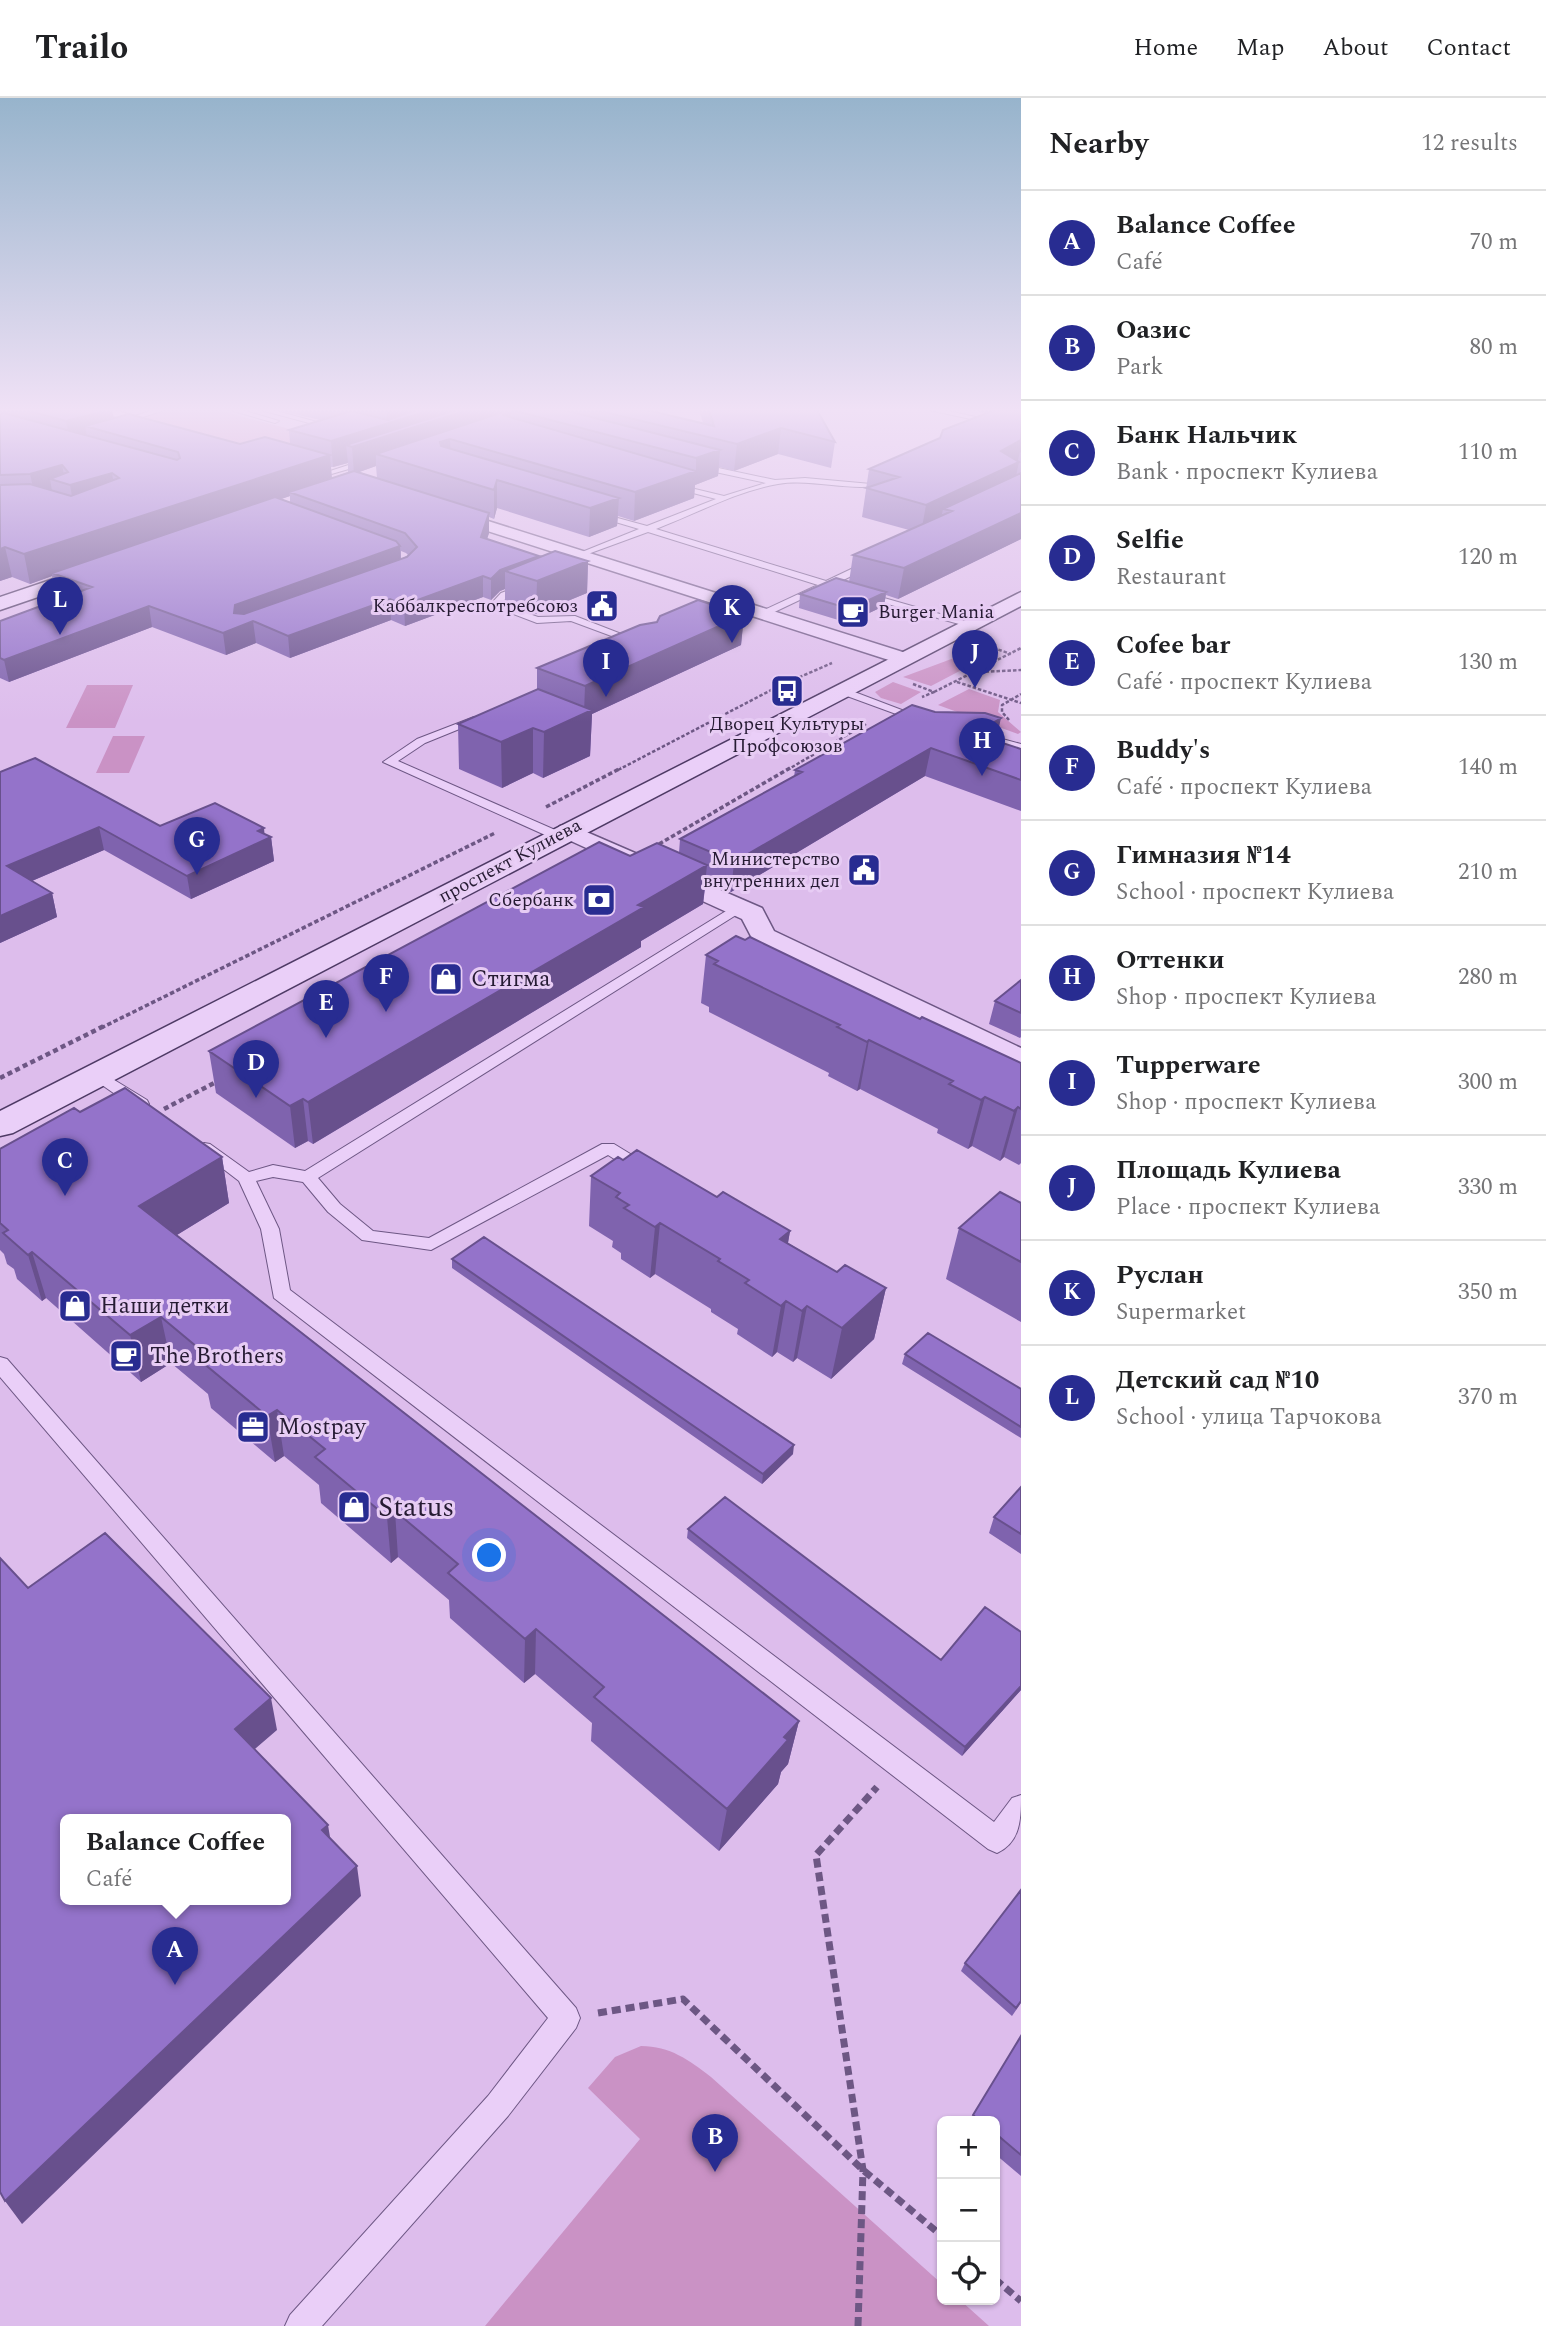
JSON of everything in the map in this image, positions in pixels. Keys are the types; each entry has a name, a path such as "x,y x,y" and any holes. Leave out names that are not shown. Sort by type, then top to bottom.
{"main road":[{"path":"3,601 128,560"},
{"name":"проспект Кулиева","path":"0,1125 1021,598"}],"street":[{"path":"448,514 577,563 598,561 902,658"},
{"path":"563,834 752,914 763,936 820,969 935,1025 1021,1059"}],"lane":[{"path":"597,514 826,584 970,624"},
{"path":"577,563 689,514"},
{"path":"762,614 875,561"},
{"path":"540,582 505,595 495,605 537,620 572,618 650,647 629,650"},
{"path":"840,690 939,724"},
{"path":"485,716 421,741 388,762 563,834"},
{"path":"963,728 1021,748"},
{"path":"308,1177 739,908"},
{"path":"98,1075 156,1113"},
{"path":"190,1138 246,1178 270,1229 281,1293 997,1840 1021,1807"},
{"path":"246,1178 273,1171 308,1177 334,1208 368,1236 431,1244 608,1148 656,1177"},
{"path":"0,1364 566,2018 498,2106 301,2326"}],"path":[{"path":"984,645 1011,654"},
{"path":"934,692 1021,649"},
{"path":"0,1077 523,819 777,687 840,660"},
{"path":"975,672 1021,670"},
{"path":"956,682 1021,703"},
{"path":"1007,719 1002,705 1008,698 1021,694"},
{"path":"651,849 869,722"},
{"path":"156,1113 229,1075"},
{"path":"858,2326 863,2169 816,1855 897,1765"},
{"path":"566,2018 683,1999 863,2169 937,2232"},
{"path":"1000,2283 1021,2301"}],"shaded area":[{"path":"954,658 973,664 931,686 903,677"},
{"path":"893,682 921,692 901,704 881,698 875,692"},
{"path":"87,685 133,685 115,728 66,728"},
{"path":"969,689 1000,700 998,712 1021,732 1018,734 938,705"},
{"path":"113,736 145,736 129,773 96,773"},
{"path":"641,2046 661,2048 687,2060 711,2077 937,2280 937,2305 966,2305 989,2326 485,2326 640,2139 588,2088 615,2057"}],"building":[{"path":"0,514 148,514 24,554 5,547 0,549"},
{"path":"225,514 322,514 396,541 400,546 235,605 234,613 244,614 407,557 417,547 405,533 351,514 489,514 481,537 539,556 500,570 491,579 483,576 404,605 390,599 288,636 253,621 223,633 149,606 4,660 0,658 0,621 92,587 52,573"},
{"path":"945,514 1019,514 904,568 853,555"},
{"path":"555,551 588,561 537,581 505,571"},
{"path":"836,578 886,592 850,609 800,594"},
{"path":"698,600 744,615 585,686 537,668 640,625 657,622 660,616"},
{"path":"538,689 592,710 544,732 533,728 501,742 458,724"},
{"path":"912,705 935,712 985,713 1001,718 975,734 1021,749 1021,780 931,748 734,862 680,839 802,772 795,770"},
{"path":"35,758 160,826 215,803 264,828 258,831 271,837 187,876 99,827 7,866 52,893 0,916 0,772"},
{"path":"599,842 630,856 657,843 707,865 638,905 644,907 308,1102 303,1099 290,1106 209,1051"},
{"path":"736,936 745,940 750,937 920,1019 922,1017 1021,1063 1021,1109 1018,1107 1014,1111 985,1097 981,1100 949,1084 953,1081 869,1040 867,1042 837,1027 840,1025 714,964 718,961 706,955"},
{"path":"1021,980 1021,1013 995,1001"},
{"path":"125,1088 222,1157 139,1206 799,1721 784,1737 788,1740 727,1809 594,1697 604,1687 536,1629 525,1639 448,1573 458,1564 395,1511 387,1517 315,1457 325,1449 277,1410 267,1416 202,1362 209,1357 161,1317 130,1335 32,1252 28,1255 3,1233 8,1230 0,1223 0,1149 74,1108 80,1112"},
{"path":"637,1150 717,1197 723,1192 790,1231 780,1239 837,1272 845,1265 886,1288 842,1328 807,1306 802,1311 786,1301 781,1306 745,1283 749,1280 718,1261 720,1259 660,1223 655,1227 624,1208 629,1205 616,1197 620,1193 591,1176 618,1157 623,1160"},
{"path":"1000,1192 1021,1203 1021,1262 959,1228"},
{"path":"484,1237 794,1445 763,1474 452,1259"},
{"path":"928,1333 1021,1389 1021,1427 905,1354"},
{"path":"1021,1487 1021,1534 994,1517"},
{"path":"725,1497 941,1660 985,1607 1021,1632 1021,1686 965,1747 688,1529"},
{"path":"105,1533 271,1698 235,1729 328,1825 322,1830 357,1866 5,2201 0,2192 0,1558 28,1588"},
{"path":"1021,1890 1021,2001 1016,2008 965,1963"},
{"path":"1021,2036 1021,2155 1000,2137 1000,2116 973,2115"}],"place":[{"name":"Каббалкреспотребсоюз","path":"602,606"},
{"name":"Burger Mania","path":"853,612"},
{"name":"Детский сад №10","path":"60,635"},
{"name":"Руслан","path":"732,643"},
{"name":"Площадь Кулиева","path":"975,688"},
{"name":"Дворец Культуры Профсоюзов","path":"787,691"},
{"name":"Tupperware","path":"606,697"},
{"name":"Оттенки","path":"982,776"},
{"name":"Министерство внутренних дел","path":"864,870"},
{"name":"Гимназия №14","path":"197,875"},
{"name":"Сбербанк","path":"599,900"},
{"name":"Стигма","path":"446,979"},
{"name":"Buddy's","path":"386,1012"},
{"name":"Cofee bar","path":"326,1038"},
{"name":"Selfie","path":"256,1098"},
{"name":"Банк Нальчик","path":"65,1196"},
{"name":"Наши детки","path":"75,1306"},
{"name":"The Brothers","path":"126,1356"},
{"name":"Mostpay","path":"253,1427"},
{"name":"Status","path":"354,1507"},
{"name":"Balance Coffee","path":"175,1985"},
{"name":"Оазис","path":"715,2172"}]}
